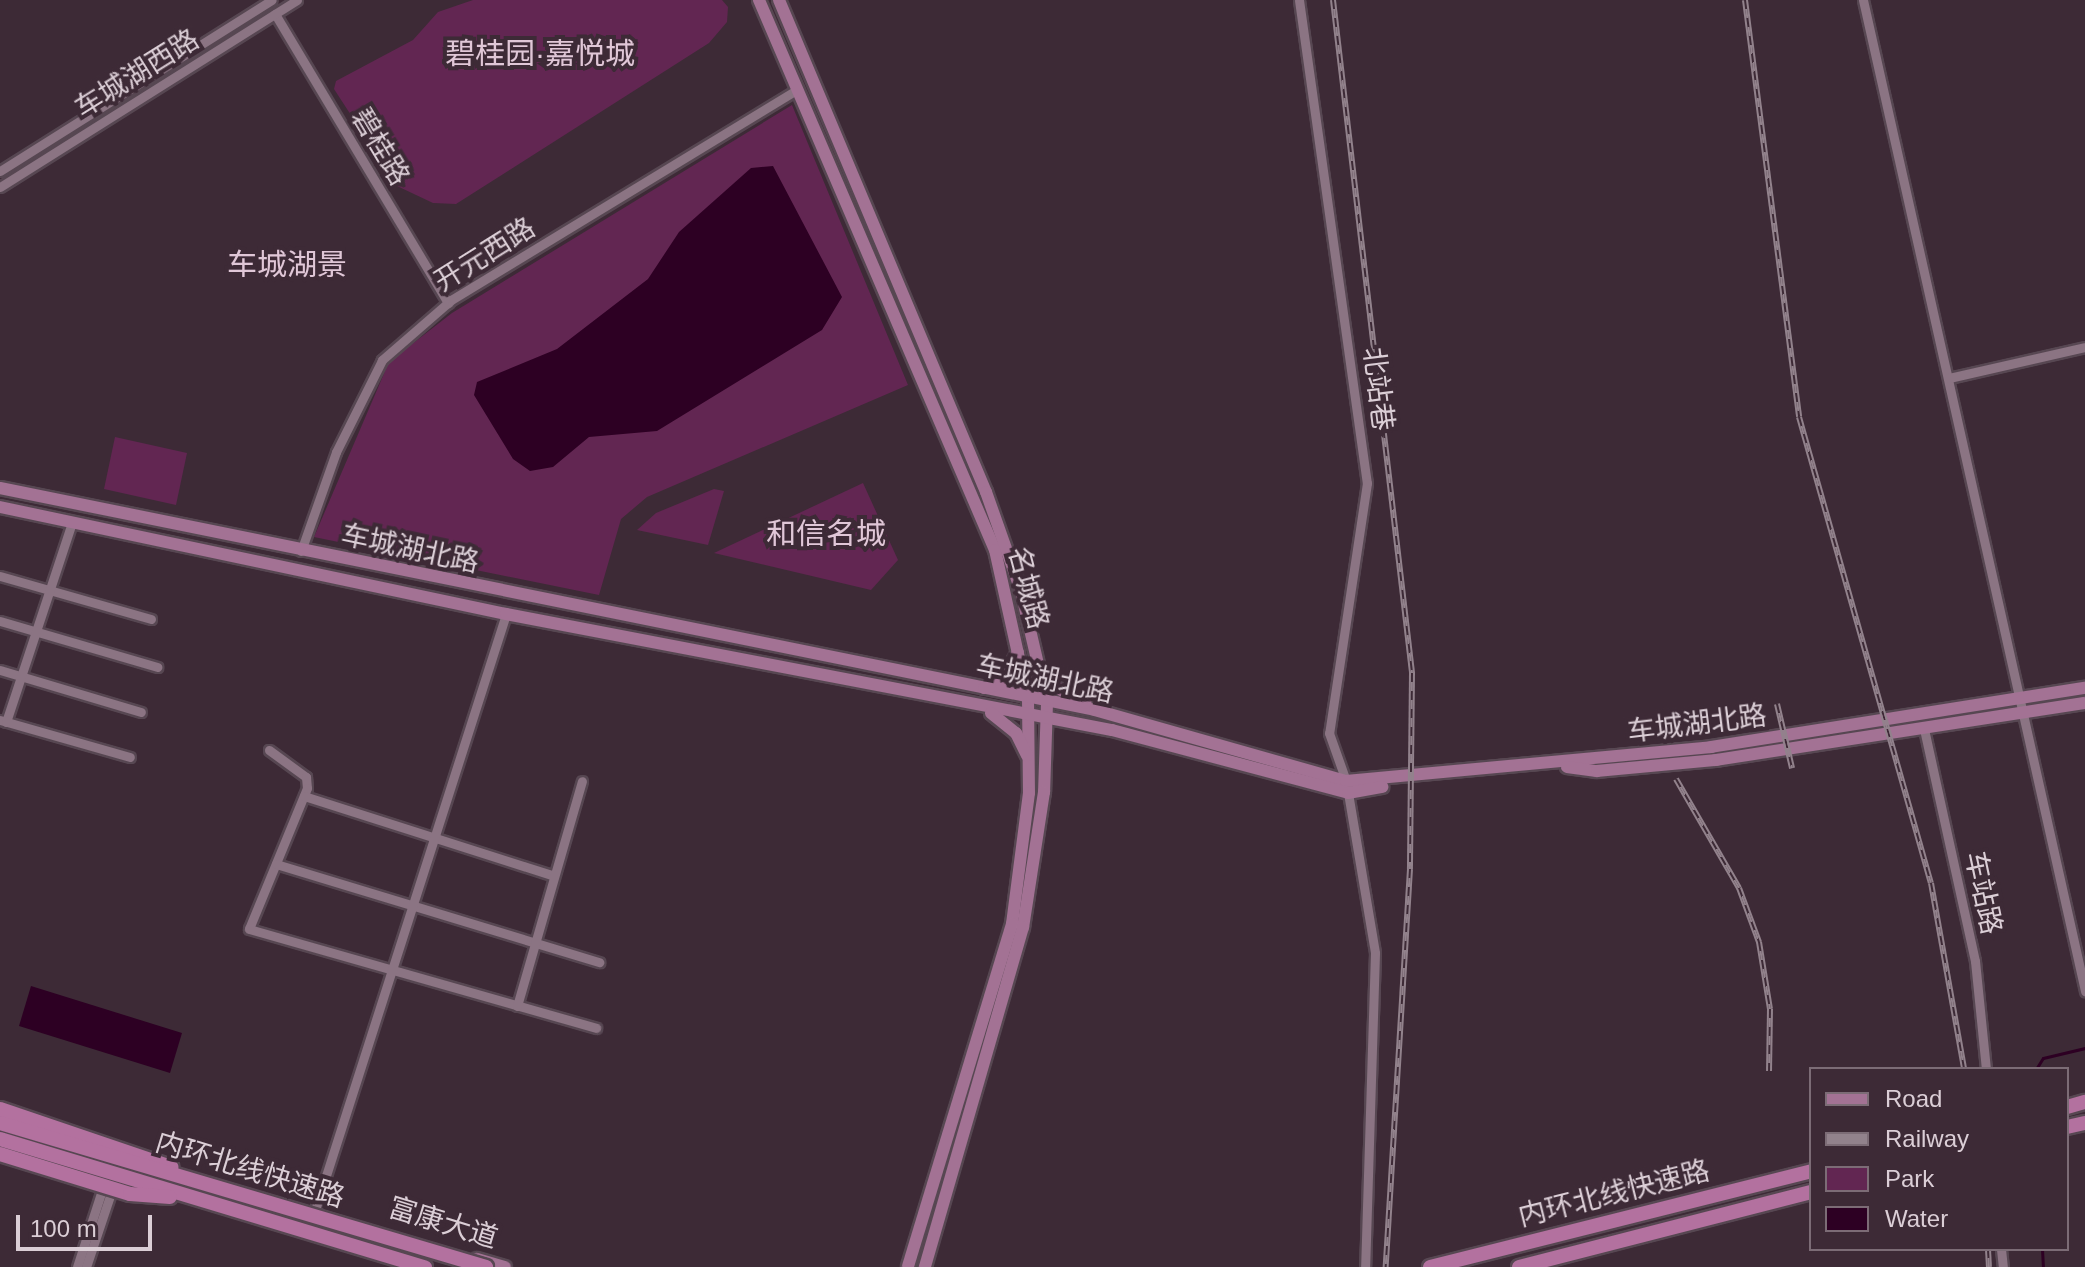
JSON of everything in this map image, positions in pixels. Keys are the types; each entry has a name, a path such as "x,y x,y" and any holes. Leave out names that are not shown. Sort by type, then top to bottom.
{"highway":[{"path":"0,1109 144,1152 265,1202"},
{"name":"内环北线快速路","path":"0,1123 486,1267"},
{"name":"内环北线快速路","path":"0,1139 425,1267"},
{"path":"0,1154 130,1194 259,1217"},
{"name":"内环北线快速路","path":"1430,1267 1809,1172"},
{"name":"内环北线快速路","path":"1519,1267 1809,1193"}],"main road":[{"name":"名城路","path":"759,0 995,550 1028,699 1029,760 1012,924 908,1267"},
{"name":"名城路","path":"779,0 986,492 1021,591 1047,703 1046,756 1023,927 925,1267"},
{"name":"车城湖北路","path":"0,488 1047,703 1095,710 1347,787 2085,703"},
{"name":"车城湖北路","path":"0,507 506,614 1076,724 1347,787 1568,766 1597,771 1716,760 1924,729 2023,708 2085,688"},
{"path":"979,689 1001,684 1019,649"},
{"path":"1041,677 1065,696 1216,749"},
{"path":"978,706 1016,733 1029,760"},
{"path":"1046,756 1050,740 1076,724"},
{"name":"富康大道","path":"0,1116 505,1267"},
{"name":"富康大道","path":"0,1146 403,1267"}],"street":[{"name":"车城湖西路","path":"0,171 272,0"},
{"name":"车城湖西路","path":"0,187 297,0"},
{"name":"北站巷","path":"1299,0 1367,483 1330,707 1334,761 1347,787 1375,953 1365,1267"},
{"path":"1863,0 2085,991"},
{"name":"碧桂路","path":"275,14 448,303"},
{"name":"开元西路","path":"301,551 336,452 382,360 448,303 797,90"},
{"path":"1949,378 2085,347"},
{"path":"72,522 46,589 3,721 130,757"},
{"path":"0,576 151,619"},
{"path":"315,1210 506,614"},
{"path":"0,621 157,667"},
{"path":"0,670 141,712"},
{"name":"车站路","path":"1924,729 1975,961 1986,1067"},
{"path":"269,750 306,777 304,796 249,929 596,1028"},
{"path":"517,1006 582,781"},
{"path":"304,796 554,876"},
{"path":"276,864 599,962"},
{"path":"86,1267 119,1151"},
{"path":"77,1267 111,1180"}],"green space":[{"path":"473,0 722,0 728,7 727,22 709,43 456,204 433,203 397,186 334,89 336,81 413,40 438,12"},
{"path":"792,105 908,385 647,497 621,519 599,595 314,537 389,362 452,313"},
{"path":"115,437 187,453 176,505 104,489"},
{"path":"863,483 898,560 871,590 714,553"},
{"path":"714,489 724,491 708,545 637,530 656,513"}],"water":[{"path":"773,166 842,297 822,330 657,431 589,437 553,467 530,471 513,459 474,395 477,382 557,349 648,279 679,232 751,168"},
{"path":"31,986 182,1033 170,1073 19,1026"}],"waterway":[{"path":"2037,1067 2043,1058 2085,1048"},
{"path":"2042,1251 2043,1267"}],"railway":[{"path":"1333,0 1412,673 1410,869 1386,1267"},
{"path":"1745,0 1799,417 1931,883 1964,1067"},
{"path":"1777,704 1792,768"},
{"path":"1676,779 1739,888 1759,942 1770,1009 1769,1071"},
{"path":"1988,1251 1989,1267"}],"district":[{"name":"碧桂园·嘉悦城","path":"540,54"},
{"name":"车城湖景","path":"287,265"},
{"name":"和信名城","path":"826,534"}]}
